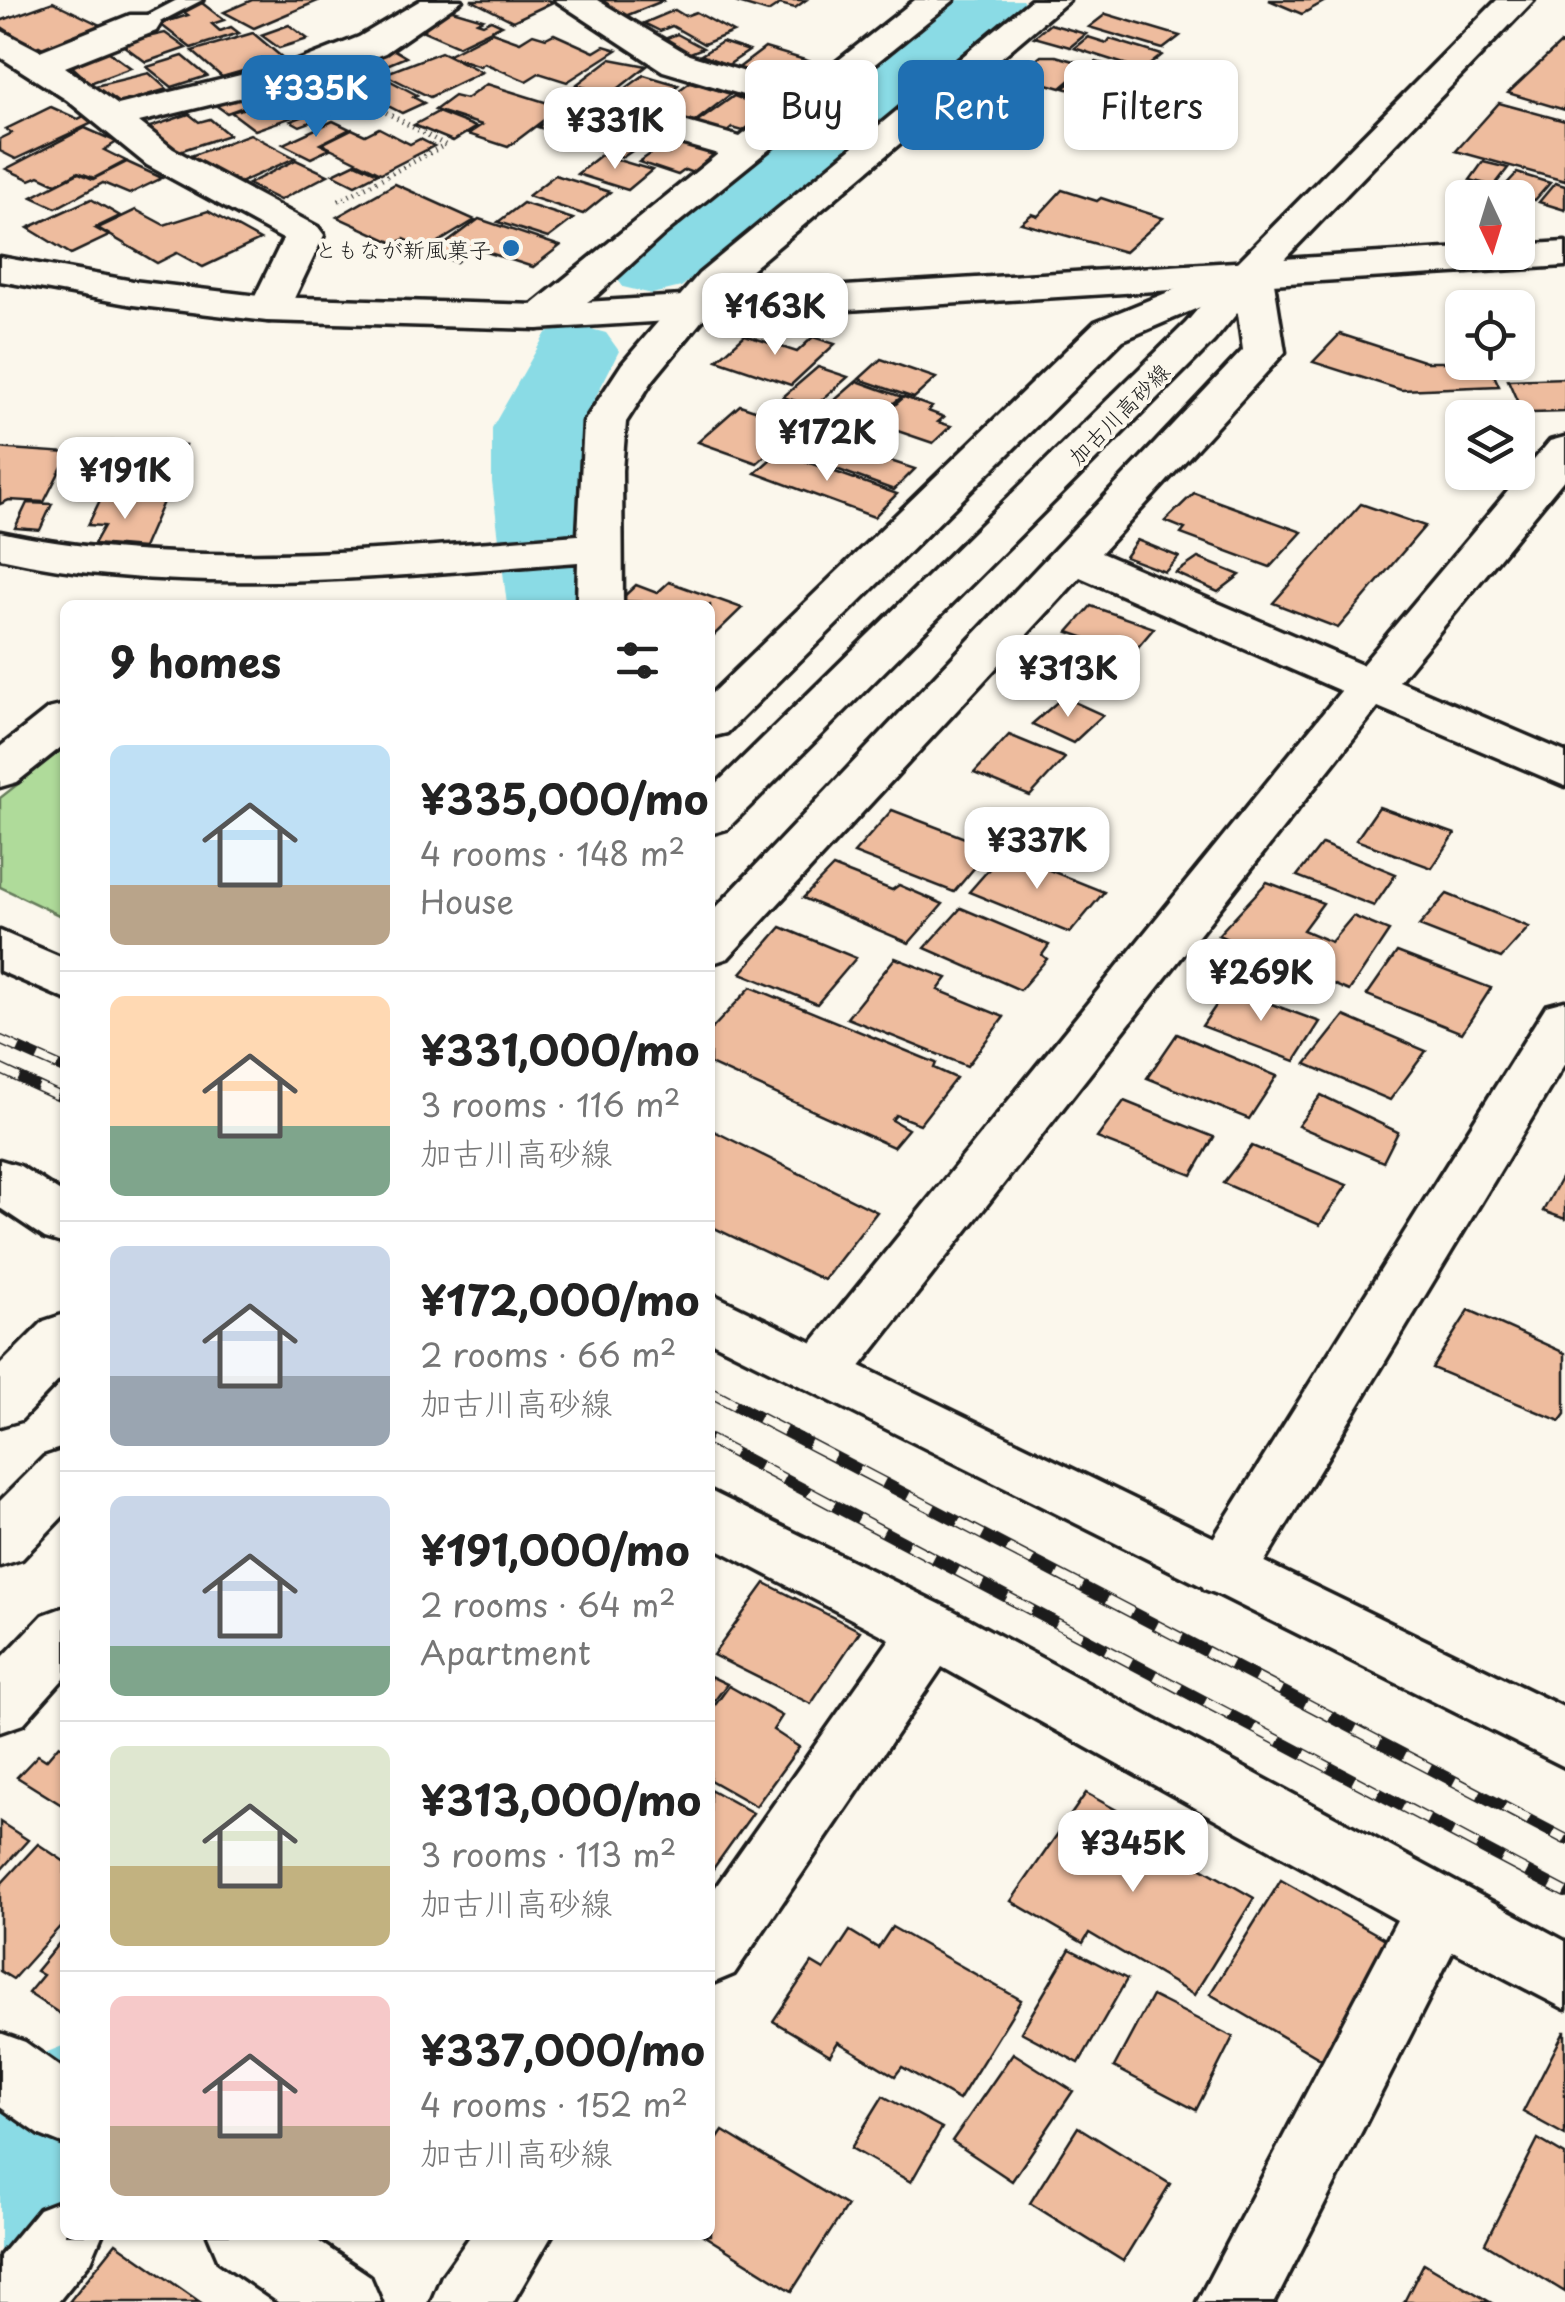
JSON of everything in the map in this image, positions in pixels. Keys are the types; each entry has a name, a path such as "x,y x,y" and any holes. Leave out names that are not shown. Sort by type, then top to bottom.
{"street":[{"path":"572,0 676,63 745,84"},
{"path":"874,0 929,7"},
{"name":"加古川高砂線","path":"715,813 1200,332 1252,270 1517,0"},
{"path":"108,119 217,88 307,70 372,45 441,1"},
{"path":"600,600 600,470 605,422 681,308 1031,4"},
{"path":"861,60 929,7"},
{"path":"11,50 143,23"},
{"path":"11,50 80,92 108,119 160,158 304,235 269,309"},
{"path":"623,114 744,150"},
{"path":"536,316 582,288 744,150"},
{"path":"0,269 142,297 422,319 578,314 1252,270 1565,254"},
{"path":"715,941 1264,352 1252,270"},
{"path":"715,717 1109,331 1252,270"},
{"path":"823,1372 1370,686 1555,478"},
{"path":"0,545 145,586 602,547"},
{"path":"1072,558 1565,770"},
{"path":"0,771 60,724"},
{"path":"0,949 60,979"},
{"path":"1226,1572 1565,1018"},
{"path":"0,1180 60,1220"},
{"path":"715,1318 1565,1739"},
{"path":"0,1403 60,1342"},
{"path":"0,1540 60,1479"},
{"path":"715,1519 932,1630 1565,1977"},
{"path":"715,1945 932,1630"},
{"path":"0,1704 60,1639"},
{"path":"1235,2302 1438,1910"},
{"path":"10,2302 61,2240"},
{"path":"251,2240 343,2302"},
{"path":"469,2302 512,2240"}],"lane":[{"path":"143,23 192,0"}],"path":[{"path":"290,227 445,145 307,70"}],"green space":[{"path":"60,751 60,916 0,887 0,798"}],"building":[{"path":"252,0 320,0 254,28 224,12"},
{"path":"471,0 548,0 553,2 513,21"},
{"path":"594,0 665,0 623,17"},
{"path":"806,0 795,8 780,4 768,12 738,3"},
{"path":"1269,0 1327,0 1302,14"},
{"path":"53,2 108,29 52,53 39,46 34,48 0,26 0,21"},
{"path":"202,3 224,20 212,24 220,31 231,27 239,33 191,48 160,24 188,15 181,10"},
{"path":"449,9 483,19 477,22 483,24 491,20 502,25 458,46 412,26"},
{"path":"675,10 685,16 696,12 733,32 704,44 672,26 660,31 644,23"},
{"path":"1106,14 1180,36 1163,49 1089,27"},
{"path":"1050,24 1086,34 1070,47 1034,37"},
{"path":"289,25 308,39 279,48 261,35"},
{"path":"492,32 520,42 533,34 546,38 554,34 594,52 604,46 617,50 567,82 539,73 526,81 484,63 480,66 447,55"},
{"path":"165,33 186,48 146,62 120,43"},
{"path":"253,33 284,59 222,77 192,51"},
{"path":"677,34 703,48 680,57 654,43"},
{"path":"1088,37 1107,43 1110,39 1162,55 1156,60 1112,60 1074,48"},
{"path":"722,42 749,51 728,65 701,55"},
{"path":"384,44 406,57 377,69 354,57"},
{"path":"1560,44 1565,46 1565,110 1508,93"},
{"path":"765,48 805,60 749,60"},
{"path":"105,49 131,68 90,83 67,62"},
{"path":"441,52 482,72 430,97 384,74"},
{"path":"183,56 207,76 172,87 147,67"},
{"path":"1056,56 1070,60 1064,60 1064,85 1044,83 1044,60 1036,60"},
{"path":"610,59 647,66 610,95 576,85"},
{"path":"149,73 167,89 111,106 91,87"},
{"path":"644,75 678,85 649,107 611,99"},
{"path":"300,77 332,101 302,111 269,88"},
{"path":"383,77 417,95 413,97 424,103 402,113 355,89"},
{"path":"690,82 731,94 692,124 651,111"},
{"path":"487,84 561,107 508,147 468,134 482,125 435,110 454,96 466,99"},
{"path":"573,87 599,95 591,100 614,107 577,140 538,127 572,103 557,99"},
{"path":"226,89 249,105 227,113 204,97"},
{"path":"734,96 745,100 743,131 732,128 726,133 696,123"},
{"path":"282,98 304,113 255,130 231,112"},
{"path":"1499,103 1565,121 1565,181 1456,151"},
{"path":"51,107 78,119 88,114 99,120 16,159 0,151 0,139 12,133 6,129"},
{"path":"327,107 335,113 300,126 291,121"},
{"path":"438,112 476,127 453,141 414,125"},
{"path":"189,114 199,122 210,119 229,135 170,154 141,130"},
{"path":"333,121 350,129 320,144 330,149 311,158 283,144"},
{"path":"619,123 654,136 623,157 579,142 601,127 609,130"},
{"path":"85,128 117,142 104,150 126,161 94,178 78,172 56,184 39,176 30,180 6,169"},
{"path":"379,128 410,144 420,139 434,146 381,173 322,144 352,129 365,135"},
{"path":"250,134 295,158 233,186 185,158"},
{"path":"684,143 719,154 693,173 685,170 678,175 639,162 656,150 668,154"},
{"path":"601,155 652,170 628,190 577,174"},
{"path":"296,160 328,175 280,200 248,184"},
{"path":"127,162 162,178 129,194 103,183 56,208 32,197 79,173 93,179"},
{"path":"1483,162 1508,168 1499,180 1470,180"},
{"path":"356,163 378,173 355,185 333,174"},
{"path":"1517,173 1550,183 1535,200 1535,180 1510,180"},
{"path":"555,175 610,192 583,214 528,196"},
{"path":"1555,183 1565,186 1565,210 1539,202"},
{"path":"395,184 475,220 427,249 404,239 396,244 337,217"},
{"path":"1062,190 1163,218 1125,252 1021,223 1032,214 1038,216"},
{"path":"91,199 120,216 95,228 109,236 71,254 28,228"},
{"path":"523,203 573,219 548,238 498,222"},
{"path":"136,210 164,225 208,211 260,240 203,267 177,253 157,263 98,228"},
{"path":"479,219 560,246 533,267 474,248 456,262 432,254"},
{"path":"1340,334 1426,362 1445,362 1445,380 1496,380 1499,386 1401,390 1313,362"},
{"path":"745,335 797,352 813,337 835,344 791,385 717,360"},
{"path":"881,359 936,378 914,398 859,379"},
{"path":"818,367 848,377 814,407 783,397"},
{"path":"1565,378 1565,412 1535,413 1535,400 1517,400 1508,380"},
{"path":"857,381 902,397 861,426 821,412"},
{"path":"904,397 932,407 928,411 944,417 938,422 951,426 933,443 874,423"},
{"path":"740,405 799,425 757,463 698,442"},
{"path":"112,441 185,445 168,489 93,485"},
{"path":"848,447 915,469 894,490 828,466"},
{"path":"0,448 69,453 44,502 9,500 0,504"},
{"path":"779,452 897,494 874,517 755,473"},
{"path":"1194,493 1302,532 1270,567 1181,534 1185,529 1165,521"},
{"path":"101,498 163,502 143,548 94,544 104,526 88,525"},
{"path":"27,503 52,504 40,530 15,528"},
{"path":"1361,504 1425,526 1338,628 1273,603"},
{"path":"1137,540 1179,557 1165,572 1125,557"},
{"path":"1198,558 1240,575 1218,592 1176,573"},
{"path":"669,582 742,608 715,634 715,600 620,600 636,585 657,593"},
{"path":"1091,606 1154,628 1132,654 1068,632"},
{"path":"1063,697 1103,715 1073,743 1032,724"},
{"path":"1009,735 1065,758 1030,796 974,773"},
{"path":"1379,807 1455,834 1432,868 1356,840"},
{"path":"892,810 991,848 954,892 854,853"},
{"path":"1322,844 1396,874 1374,906 1297,876"},
{"path":"1004,852 1104,892 1070,933 969,892"},
{"path":"833,867 892,890 899,885 943,904 909,943 803,898"},
{"path":"1267,882 1323,903 1303,930 1331,942 1353,916 1389,931 1349,991 1218,935"},
{"path":"1447,894 1529,927 1501,958 1419,926"},
{"path":"961,908 1049,945 1042,955 1047,959 1020,990 925,948"},
{"path":"781,927 856,958 817,1004 741,973"},
{"path":"1397,952 1491,988 1462,1033 1367,995"},
{"path":"895,958 947,978 938,990 1004,1017 967,1066 847,1018"},
{"path":"751,987 936,1063 934,1068 956,1078 920,1124 896,1115 892,1120 908,1129 893,1147 715,1066 715,1026"},
{"path":"1228,988 1320,1022 1295,1061 1202,1026"},
{"path":"1344,1016 1426,1051 1390,1100 1306,1064"},
{"path":"1177,1034 1277,1076 1249,1119 1147,1078"},
{"path":"1321,1095 1398,1132 1383,1162 1298,1126"},
{"path":"1124,1101 1214,1137 1192,1175 1097,1138"},
{"path":"715,1131 877,1212 824,1280 715,1228"},
{"path":"1252,1146 1347,1185 1320,1225 1223,1183"},
{"path":"1565,1171 1565,1219 1543,1211"},
{"path":"1469,1310 1565,1353 1565,1414 1560,1421 1432,1368"},
{"path":"765,1583 860,1631 811,1704 715,1656"},
{"path":"715,1678 727,1684 715,1700"},
{"path":"729,1686 782,1716 773,1730 799,1747 756,1806 715,1783 715,1705"},
{"path":"60,1746 60,1804 17,1777 38,1755 46,1760"},
{"path":"715,1792 753,1813 715,1866"},
{"path":"1086,1793 1172,1841 1167,1848 1254,1898 1194,1995 1089,1933 1083,1943 1011,1901"},
{"path":"0,1822 28,1840 0,1871"},
{"path":"38,1844 60,1859 60,1927 13,1979 0,1971 0,1885"},
{"path":"1281,1880 1410,1953 1341,2071 1210,1994"},
{"path":"892,1927 1021,2000 959,2100 902,2067 895,2076 838,2042 830,2055 773,2021 812,1963 824,1970 850,1931 878,1948"},
{"path":"60,1942 60,2014 28,1993 43,1975 36,1971"},
{"path":"1070,1949 1127,1979 1079,2063 1021,2032"},
{"path":"1152,1996 1233,2037 1196,2110 1114,2067"},
{"path":"1565,2032 1565,2135 1523,2112"},
{"path":"1013,2053 1073,2091 1012,2181 952,2141"},
{"path":"883,2096 942,2128 911,2182 851,2148"},
{"path":"1078,2127 1170,2184 1123,2261 1030,2203"},
{"path":"723,2131 847,2206 792,2291 711,2240 715,2240 715,2143"},
{"path":"1538,2139 1565,2155 1565,2292 1485,2243"},
{"path":"116,2243 200,2302 69,2302"},
{"path":"1424,2263 1490,2302 1404,2302"}],"waterway":[{"path":"652,269 988,4"},
{"path":"554,600 537,482 536,428 576,351"},
{"path":"0,2193 60,2123"}],"railway":[{"path":"0,1040 60,1067"},
{"path":"0,1069 60,1097"},
{"path":"715,1395 1565,1839"},
{"path":"715,1443 1565,1892"}],"place":[{"name":"ともなが新風菓子","path":"511,248"}]}
